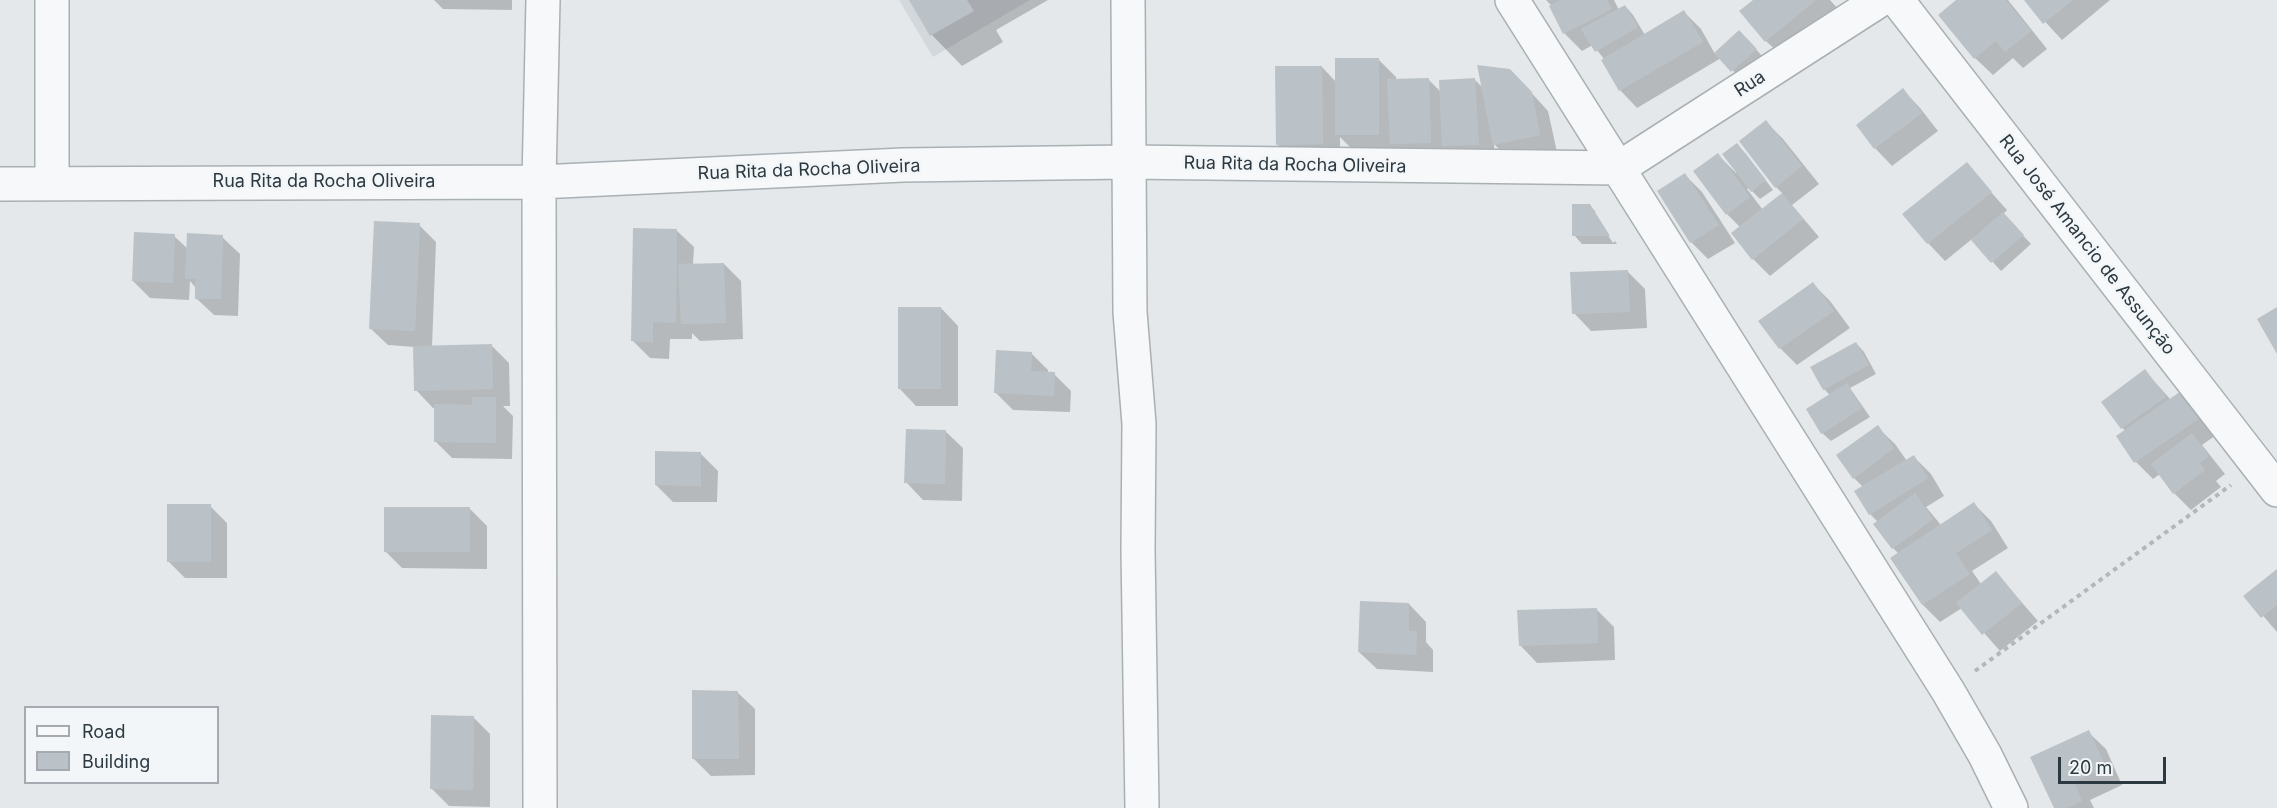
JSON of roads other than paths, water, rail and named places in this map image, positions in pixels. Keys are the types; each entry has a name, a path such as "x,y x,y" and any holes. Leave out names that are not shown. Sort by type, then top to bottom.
{"street":[{"path":"52,0 52,184"},
{"path":"540,808 539,182 543,0"},
{"path":"1128,0 1130,312 1139,424 1138,550 1142,808"},
{"path":"1512,0 1948,691 1985,755 2011,808"},
{"name":"Rua","path":"1619,168 1880,0"},
{"name":"Rua José Amancio de Assunção","path":"1897,0 2267,478"},
{"name":"Rua Rita da Rocha Oliveira","path":"0,184 539,182 903,165 1128,162 1619,168"}]}
